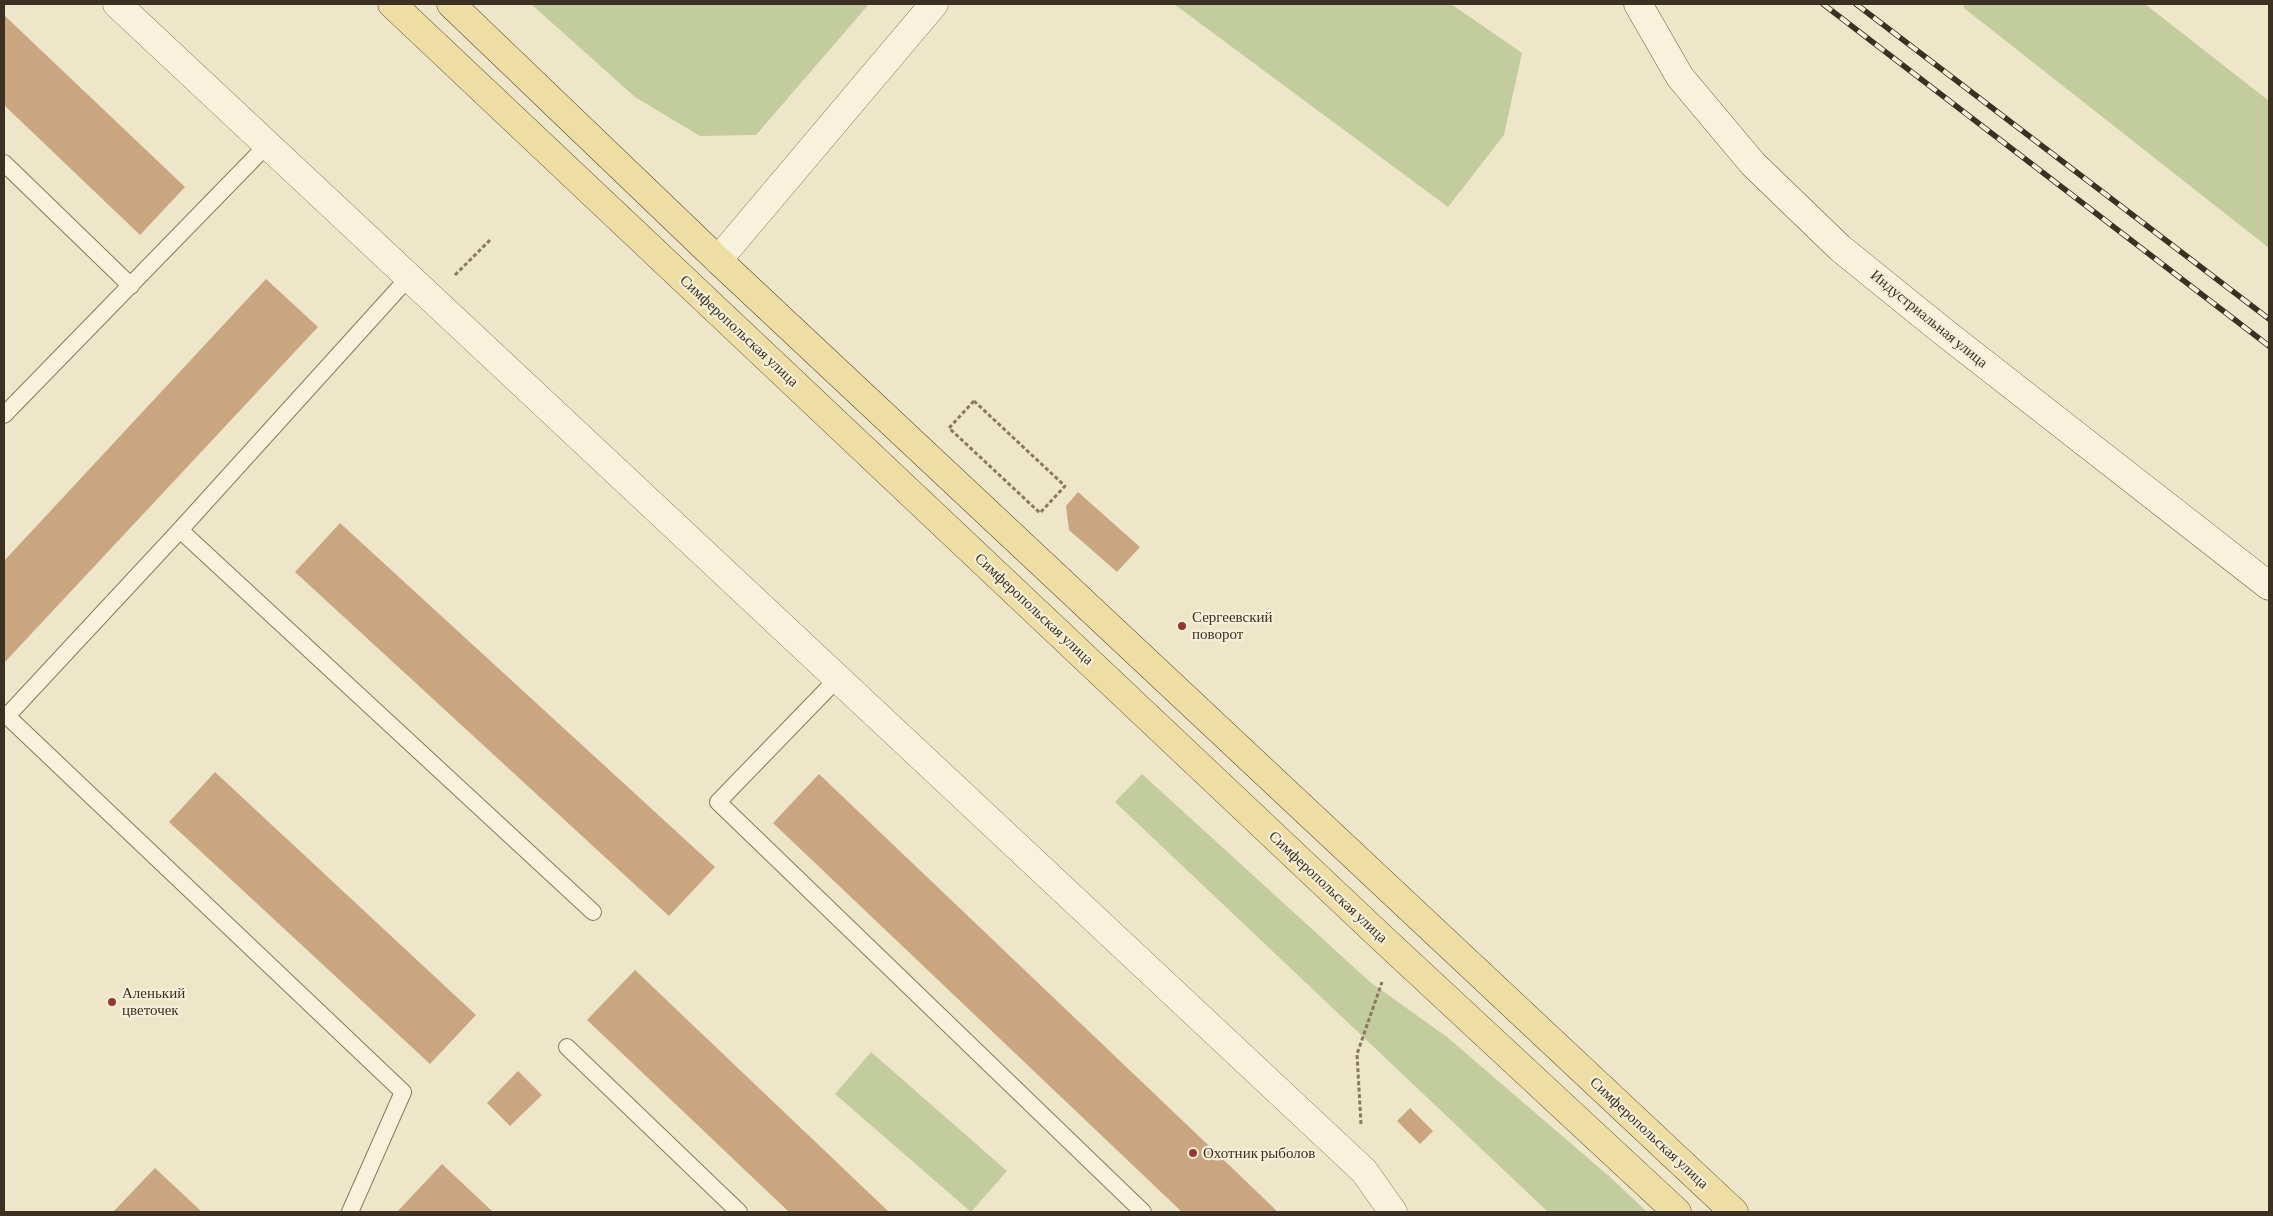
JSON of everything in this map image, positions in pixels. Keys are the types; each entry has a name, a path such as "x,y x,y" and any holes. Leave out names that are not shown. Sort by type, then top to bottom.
{"main road":[{"name":"Симферопольская улица","path":"392,4 1375,931 1677,1212"},
{"name":"Симферопольская улица","path":"451,4 718,260 1734,1212"}],"street":[{"path":"116,4 268,144 1364,1171 1393,1212"},
{"path":"718,260 934,4"},
{"name":"Индустриальная улица","path":"1638,4 1680,77 1753,164 1840,248 1940,329 2269,586"}],"lane":[{"path":"4,415 268,144"},
{"path":"4,164 131,286"},
{"path":"350,1212 403,1092 5,718 180,530 409,277"},
{"path":"180,530 593,912"},
{"path":"838,678 718,802 1143,1212"},
{"path":"567,1047 739,1212"}],"path":[{"path":"431,298 490,240"},
{"path":"974,401 1065,486 1040,514 949,428 974,401"},
{"path":"1364,1171 1357,1054 1383,981"}],"green space":[{"path":"531,4 869,4 756,135 700,136 635,97"},
{"path":"1174,4 1451,4 1522,53 1504,135 1448,207"},
{"path":"1963,4 2145,4 2269,101 2269,248 1964,8"},
{"path":"1142,774 1370,982 1447,1037 1610,1177 1647,1212 1548,1212 1115,802"},
{"path":"871,1052 1007,1171 971,1212 835,1094"}],"building":[{"path":"4,15 185,187 140,235 4,105"},
{"path":"266,279 318,327 4,663 4,561"},
{"path":"1078,492 1140,547 1117,572 1069,530 1066,506"},
{"path":"340,523 715,867 669,916 295,572"},
{"path":"215,772 476,1015 430,1064 169,822"},
{"path":"819,774 1278,1212 1182,1212 773,823"},
{"path":"635,970 889,1212 789,1212 587,1020"},
{"path":"518,1071 542,1095 510,1126 487,1103"},
{"path":"1410,1108 1433,1131 1420,1144 1397,1121"},
{"path":"442,1164 493,1212 397,1212"},
{"path":"155,1168 202,1212 113,1212"}],"railway":[{"path":"1823,4 2269,346"},
{"path":"1856,4 2269,319"}],"place":[{"name":"Сергеевский поворот","path":"1182,626"},
{"name":"Аленький цветочек","path":"112,1002"},
{"name":"Охотник рыболов","path":"1193,1153"}]}
